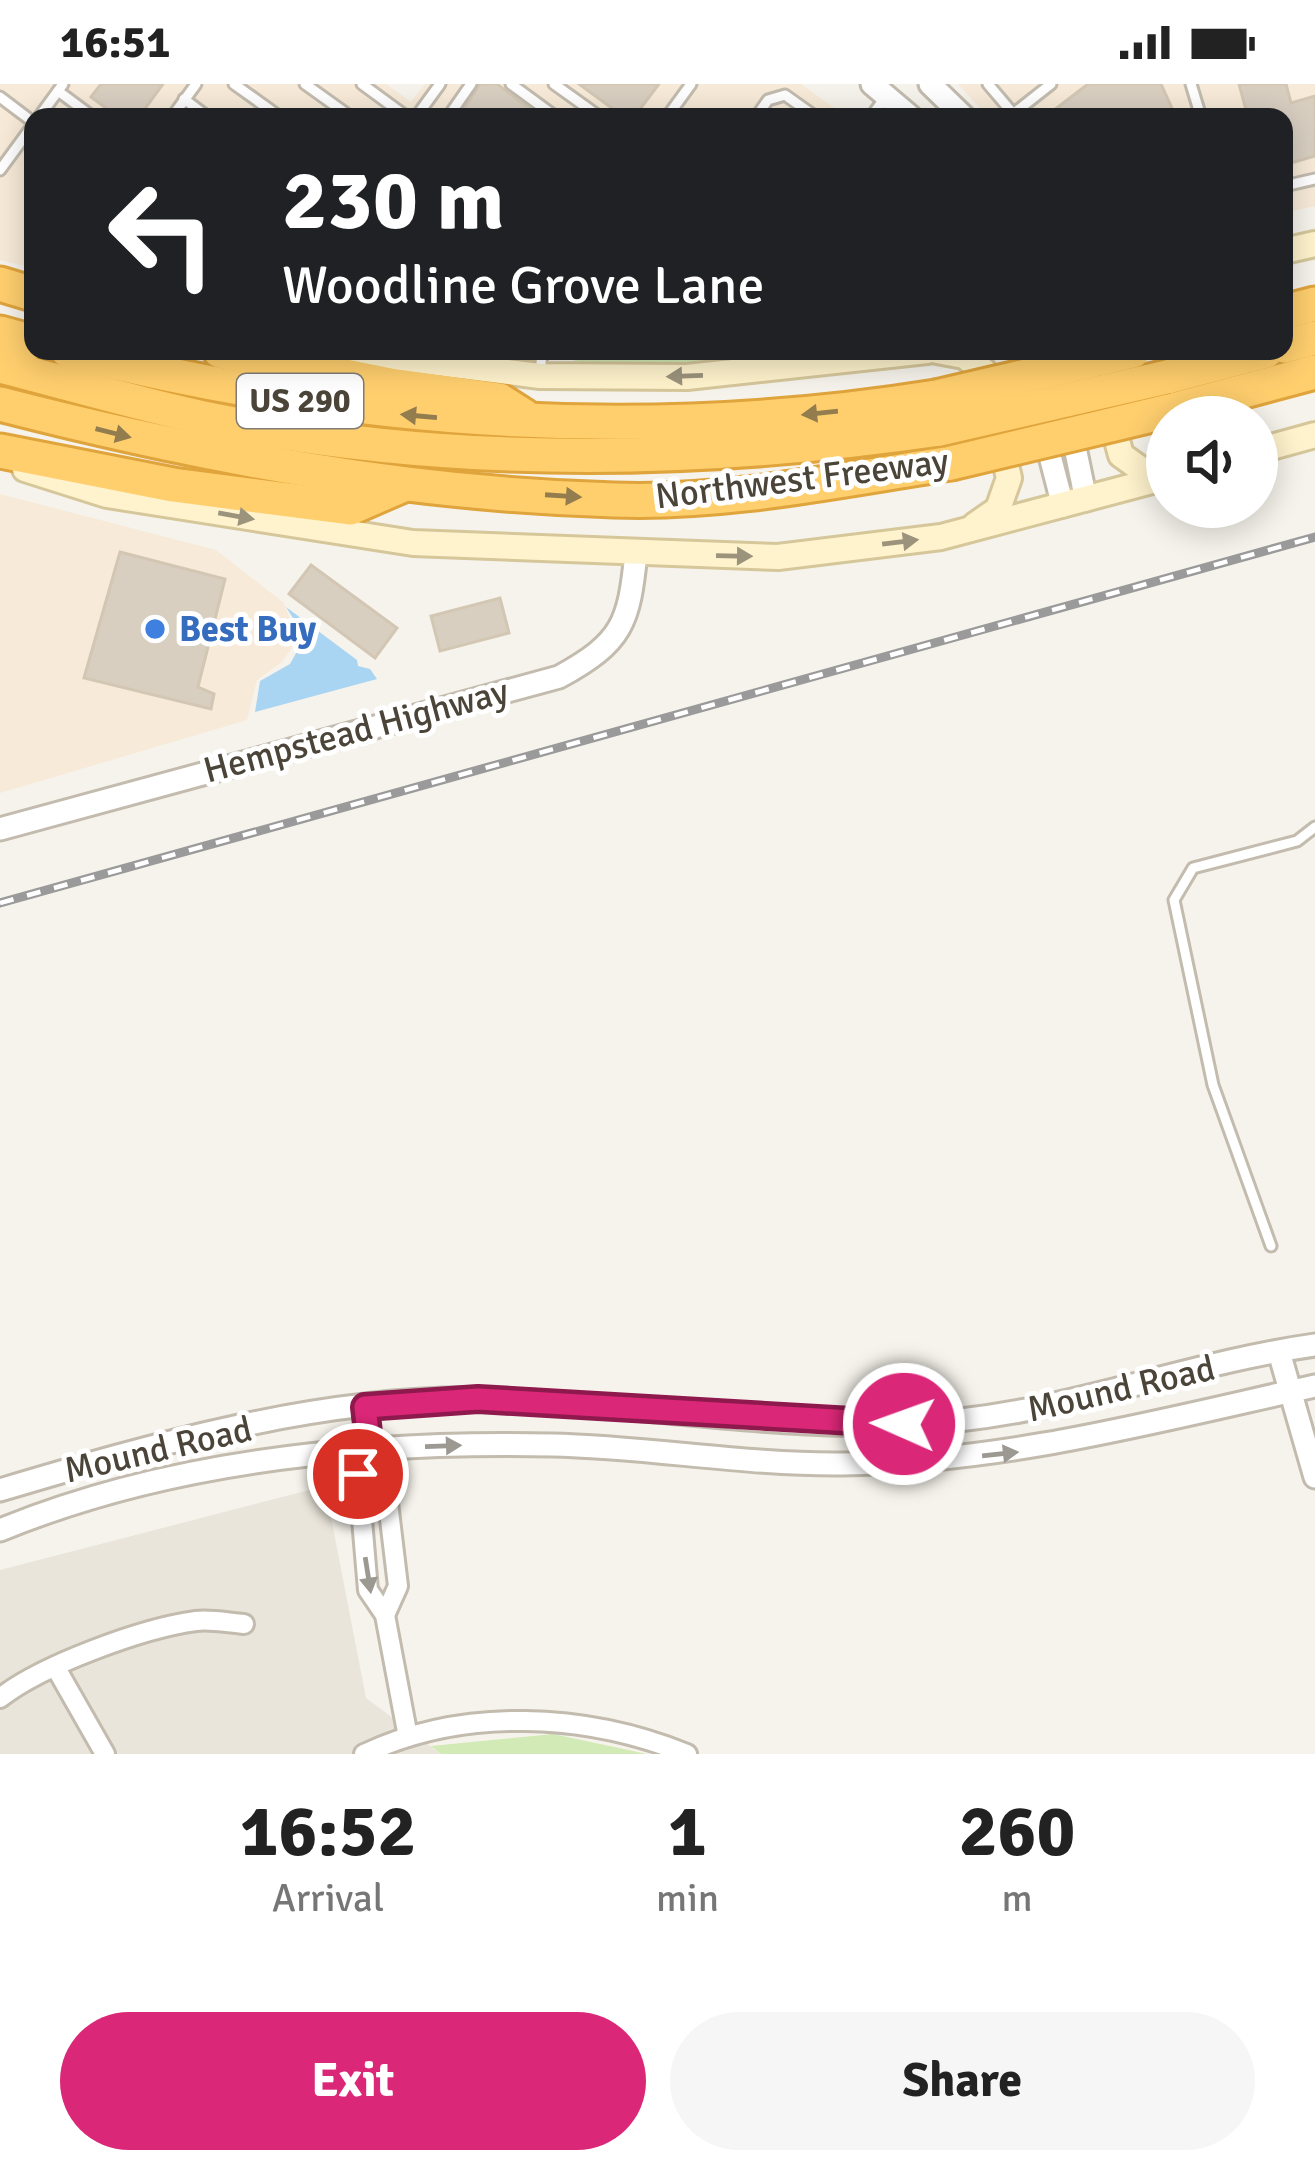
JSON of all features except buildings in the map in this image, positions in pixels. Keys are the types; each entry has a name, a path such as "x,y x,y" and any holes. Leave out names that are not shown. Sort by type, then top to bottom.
{"highway":[{"name":"Northwest Freeway","path":"109,360 301,402 536,424 938,413 1105,360"},
{"path":"264,360 390,386 499,400 536,424"},
{"path":"0,366 211,419 369,444 519,456 722,455 938,413 1170,394 1246,360"},
{"name":"Northwest Freeway","path":"0,404 270,466 405,484 617,501 760,492 951,463 1170,394 1315,372"},
{"path":"0,451 173,485 350,508 405,484"}],"main road":[{"path":"491,360 687,377 829,360"},
{"path":"968,530 998,508 1009,478 984,371 969,360"},
{"path":"1099,360 1121,455 1146,469"},
{"path":"1278,445 1315,435"},
{"path":"0,462 107,495 413,543 778,556 968,530 1146,483"}],"street":[{"path":"930,84 955,108"},
{"path":"1026,360 1074,503"},
{"path":"1056,360 1074,503"},
{"name":"Hempstead Highway","path":"0,829 559,676 589,660 626,625 636,553"},
{"path":"1311,1346 1315,1369"},
{"name":"Mound Road","path":"0,1490 158,1443 365,1407 478,1399 904,1424 1034,1412 1311,1346"},
{"path":"1279,1352 1315,1477"},
{"name":"Mound Road","path":"0,1529 152,1481 251,1462 370,1450 555,1445 775,1463 928,1460 1106,1437 1315,1386"},
{"path":"365,1407 370,1450 384,1468 398,1586 385,1615"},
{"path":"370,1450 358,1474 368,1590 385,1615 408,1736"},
{"path":"0,1698 56,1668 197,1621 244,1624"},
{"path":"56,1668 105,1754"},
{"path":"364,1754 408,1736 520,1720 653,1740 688,1754"}],"lane":[{"path":"178,108 196,84"},
{"path":"234,84 267,108"},
{"path":"305,84 338,108"},
{"path":"362,84 398,108"},
{"path":"420,108 440,84"},
{"path":"512,84 544,108"},
{"path":"554,84 587,108"},
{"path":"988,84 1008,108"},
{"path":"1022,108 1051,84"},
{"path":"762,108 768,100 785,95 803,108"},
{"path":"184,99 196,108"},
{"path":"0,170 24,137"},
{"path":"1271,1246 1213,1084 1174,900 1192,868 1297,841 1315,826"}],"shaded area":[{"path":"0,84 386,84 411,102 425,84 801,84 834,108 24,108 24,266 0,260"},
{"path":"958,84 1315,84 1315,206 1293,211 1293,108 980,108"},
{"path":"0,494 216,550 284,603 297,640 282,662 257,680 247,720 0,793"},
{"path":"325,1486 366,1698 441,1754 0,1754 0,1570"}],"green space":[{"path":"570,360 736,360 637,365"},
{"path":"553,1734 647,1754 441,1754 431,1746"}],"water":[{"path":"286,607 377,679 255,712 260,681 290,664 305,637"}],"railway":[{"path":"0,903 1315,537"}],"place":[{"name":"Best Buy","path":"155,629"}],"route":[{"path":"358,1474 370,1450 365,1407 478,1399 752,1419 904,1424"}]}
